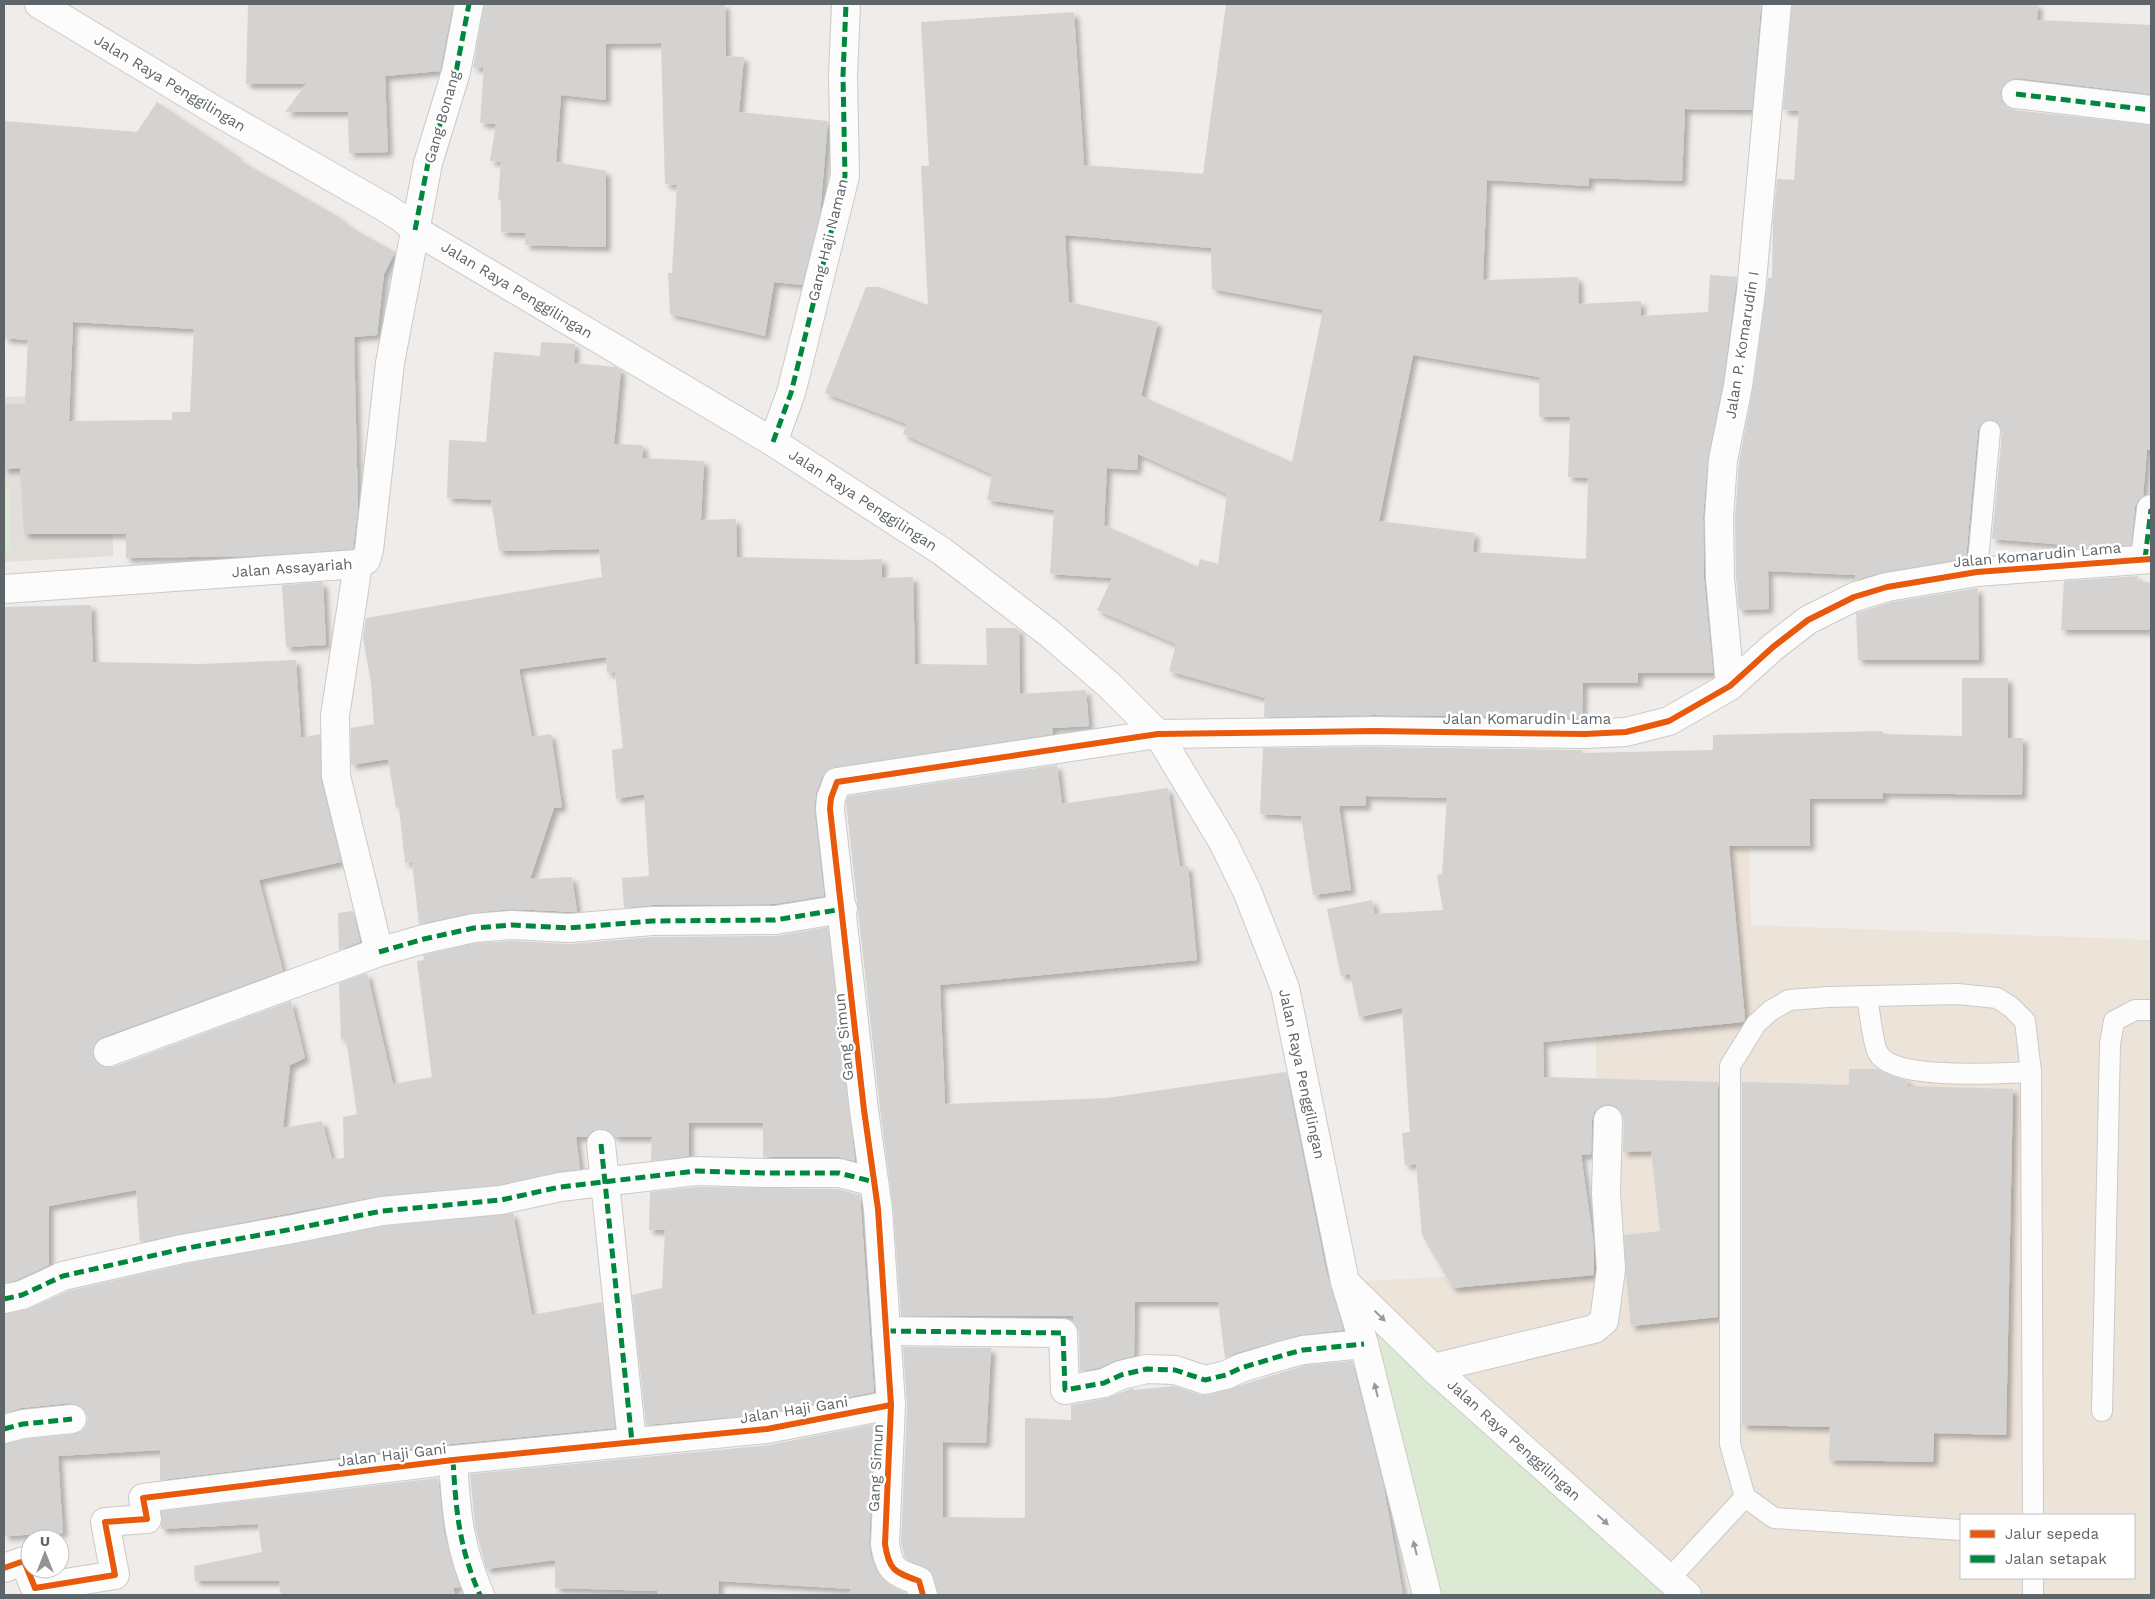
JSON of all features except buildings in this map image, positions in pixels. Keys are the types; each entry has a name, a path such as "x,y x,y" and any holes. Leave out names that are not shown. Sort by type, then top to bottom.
{"street":[{"name":"Jalan Raya Penggilingan","path":"40,4 216,111 386,208 415,230 773,442 950,558 1050,634 1109,685 1158,734 1223,842 1246,891 1285,988 1345,1282 1364,1344 1427,1595"},
{"name":"Gang Bonang","path":"415,230 428,163 456,72 469,4"},
{"name":"Gang Haji Naman","path":"773,442 791,393 845,176 843,76 846,4"},
{"name":"Jalan P. Komarudin I","path":"1730,686 1720,578 1719,518 1723,460 1738,386 1758,232 1776,4"},
{"path":"2016,94 2151,110"},
{"name":"Jalan Assayariah","path":"4,588 358,564 366,560 390,363 415,230"},
{"path":"2148,558 2151,509"},
{"name":"Jalan Komarudin Lama","path":"1158,734 1385,731 1585,734 1626,732 1670,721 1730,686 1773,647 1808,620 1854,597 1887,587 1977,572 2148,558"},
{"path":"358,564 335,716 336,776 379,952"},
{"name":"Gang Simun","path":"923,1595 919,1581 896,1572 887,1559 885,1544 891,1405 878,1209 830,809 831,798 837,782 1158,734"},
{"path":"108,1052 379,952 424,939 474,928 512,925 569,928 652,921 775,920 843,909"},
{"path":"1433,1368 1594,1328 1604,1321 1611,1269 1606,1193 1608,1120"},
{"path":"601,1144 632,1442"},
{"path":"4,1298 22,1295 63,1276 182,1249 382,1211 501,1200 560,1187 696,1171 839,1173 874,1182"},
{"name":"Jalan Raya Penggilingan","path":"1345,1282 1433,1368 1678,1587"},
{"path":"886,1331 1063,1333 1064,1390 1104,1382 1121,1375 1147,1369 1175,1370 1205,1380 1226,1375 1284,1354 1303,1350 1364,1344"},
{"name":"Jalan Haji Gani","path":"4,1568 24,1561 34,1588 115,1575 105,1522 147,1519 143,1498 453,1460 768,1429 891,1405"},
{"path":"4,1429 23,1424 72,1420"},
{"path":"453,1460 457,1518 468,1567 480,1595"}],"lane":[{"path":"1977,572 1990,431"},
{"path":"1960,1530 1774,1518 1745,1498 1730,1444 1730,1066 1756,1024 1770,1010 1789,1000 1958,994 1997,998 2011,1007 2025,1021 2031,1072 2033,1514"},
{"path":"1867,996 1878,1053 1888,1064 1947,1075 2031,1072"},
{"path":"2102,1411 2110,1044 2114,1021 2135,1010 2151,1010"},
{"path":"1678,1587 1745,1498"},
{"path":"2033,1579 2033,1595"}],"shaded area":[{"path":"65,395 70,461 111,461 113,556 4,562 4,397"},
{"path":"1598,810 1749,850 1751,925 2151,940 2151,1595 1687,1595 1345,1282 1594,1269"}],"green space":[{"path":"10,489 11,549 4,549 4,490"},
{"path":"1345,1282 1687,1595 1424,1595"}],"marked path":[{"path":"415,230 428,163 456,72 469,4"},
{"path":"773,442 791,393 845,176 843,76 846,4"},
{"path":"2016,94 2151,110"},
{"path":"2145,559 2151,509"},
{"path":"379,952 424,939 474,928 512,925 569,928 652,921 775,920 843,909"},
{"path":"601,1144 632,1442"},
{"path":"4,1299 22,1295 63,1276 182,1249 382,1211 501,1200 560,1187 696,1171 839,1173 874,1182"},
{"path":"886,1331 1063,1333 1065,1390 1104,1383 1121,1375 1147,1369 1175,1370 1205,1380 1303,1350 1364,1344"},
{"path":"4,1429 23,1424 72,1419"},
{"path":"453,1460 463,1545 480,1595"}],"cycle path":[{"path":"923,1595 919,1581 904,1575 891,1565 885,1544 891,1405 878,1209 864,1110 830,809 831,798 837,782 1158,734 1375,731 1585,734 1626,732 1669,721 1730,686 1773,647 1808,620 1854,597 1887,587 1977,572 2151,559"},
{"path":"4,1568 24,1561 35,1588 115,1575 105,1522 147,1519 143,1498 453,1460 767,1429 891,1405"}]}
